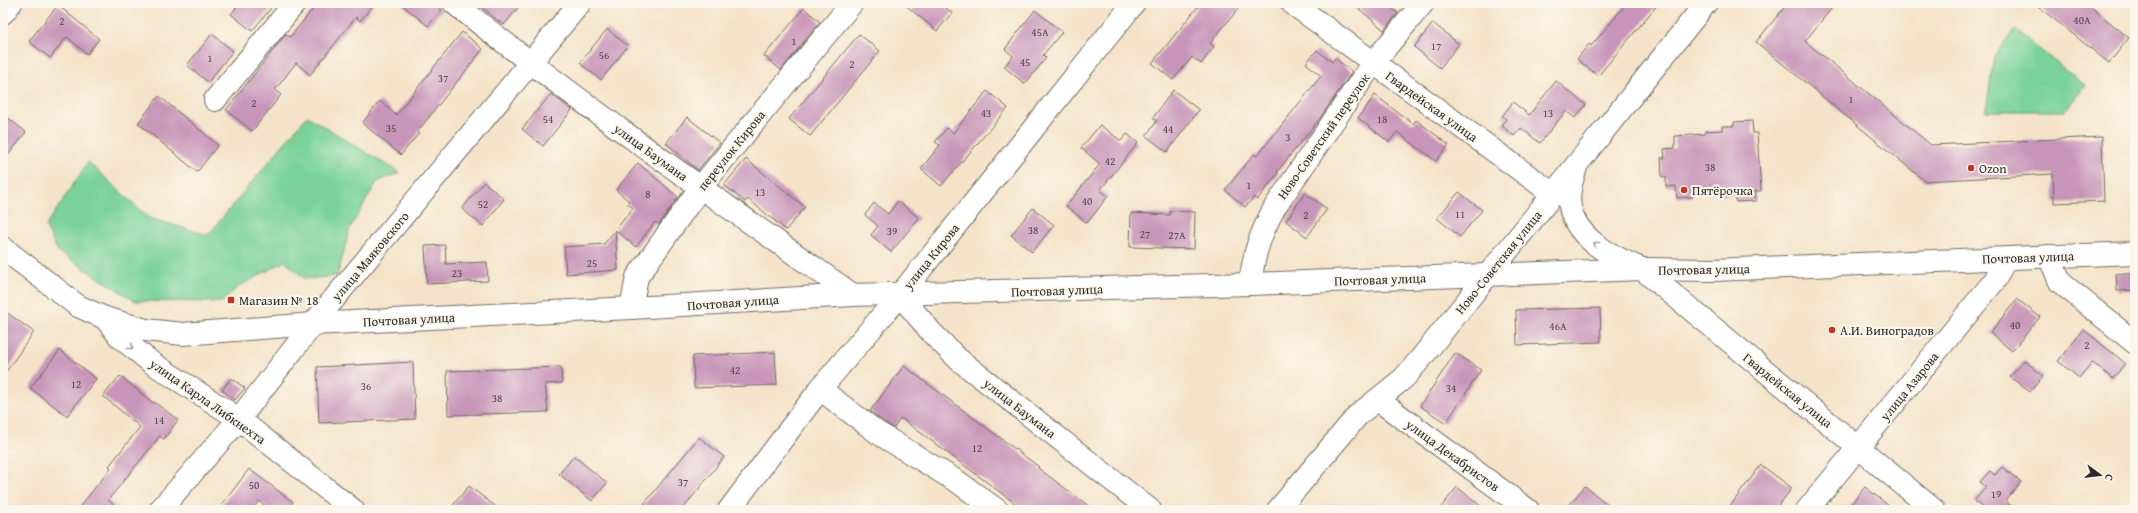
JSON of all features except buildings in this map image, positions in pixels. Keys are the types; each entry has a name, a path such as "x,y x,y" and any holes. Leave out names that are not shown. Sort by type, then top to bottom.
{"street":[{"path":"3,13 11,3"},
{"path":"215,100 296,3"},
{"name":"улица Баумана","path":"454,3 530,64 700,188 853,295"},
{"name":"улица Маяковского","path":"160,510 239,419 313,324 580,3"},
{"name":"переулок Кирова","path":"631,308 637,277 700,188 852,3"},
{"name":"улица Кирова","path":"731,509 820,389 900,294 1134,3"},
{"name":"Гвардейская улица","path":"1292,3 1553,194"},
{"name":"Ново-Советский переулок","path":"1250,284 1254,253 1275,207 1373,63 1423,3"},
{"name":"Ново-Советская улица","path":"1278,510 1358,415 1378,400 1409,372 1706,3"},
{"path":"1577,164 1571,183 1569,201 1573,215 1579,227 1588,238 1613,257 1642,270"},
{"name":"Почтовая улица","path":"3,248 78,306 105,318 146,330 183,334 313,324 853,295 1250,284 1642,270 1713,270 2135,253"},
{"path":"2049,256 2060,282 2135,343"},
{"name":"улица Азарова","path":"1807,510 1995,280 2006,258"},
{"name":"Гвардейская улица","path":"1642,270 1934,510"},
{"name":"улица Баумана","path":"900,294 932,333 958,359 1150,510"},
{"name":"улица Карла Либкнехта","path":"105,318 120,338 152,363 239,419 353,510"},
{"path":"820,389 878,433 958,482 997,510"},
{"name":"улица Декабристов","path":"1378,400 1528,510"}],"green space":[{"path":"2015,30 2086,86 2064,111 1986,111 1994,56"},
{"path":"307,116 400,173 377,182 350,228 337,276 305,279 285,261 238,287 222,302 135,301 57,251 46,226 88,162 149,218 208,235"}],"place":[{"name":"Ozon","path":"1971,168"},
{"name":"Пятёрочка","path":"1684,190"},
{"name":"Магазин № 18","path":"231,300"},
{"name":"А.И. Виноградов","path":"1832,330"}]}
